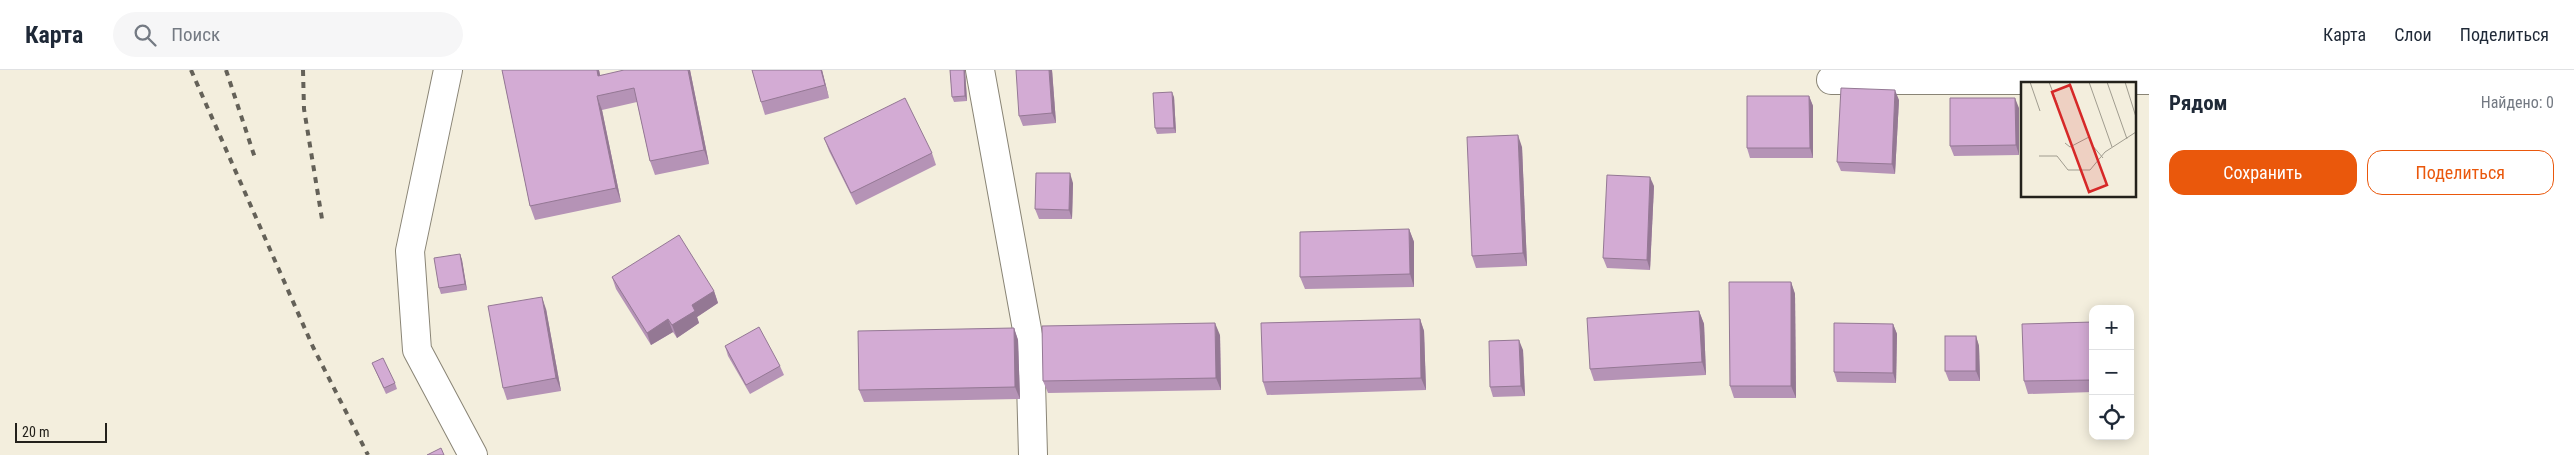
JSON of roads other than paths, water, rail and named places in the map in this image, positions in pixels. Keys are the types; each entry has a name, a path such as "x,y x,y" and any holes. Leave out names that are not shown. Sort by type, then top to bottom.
{"street":[{"path":"448,70 410,251 417,350 473,455"},
{"path":"980,70 1030,346 1033,455"},
{"path":"1831,80 2149,80"}],"railway":[{"path":"191,70 313,347 368,455"},
{"path":"226,70 255,158"},
{"path":"303,70 304,109 322,219"}]}
